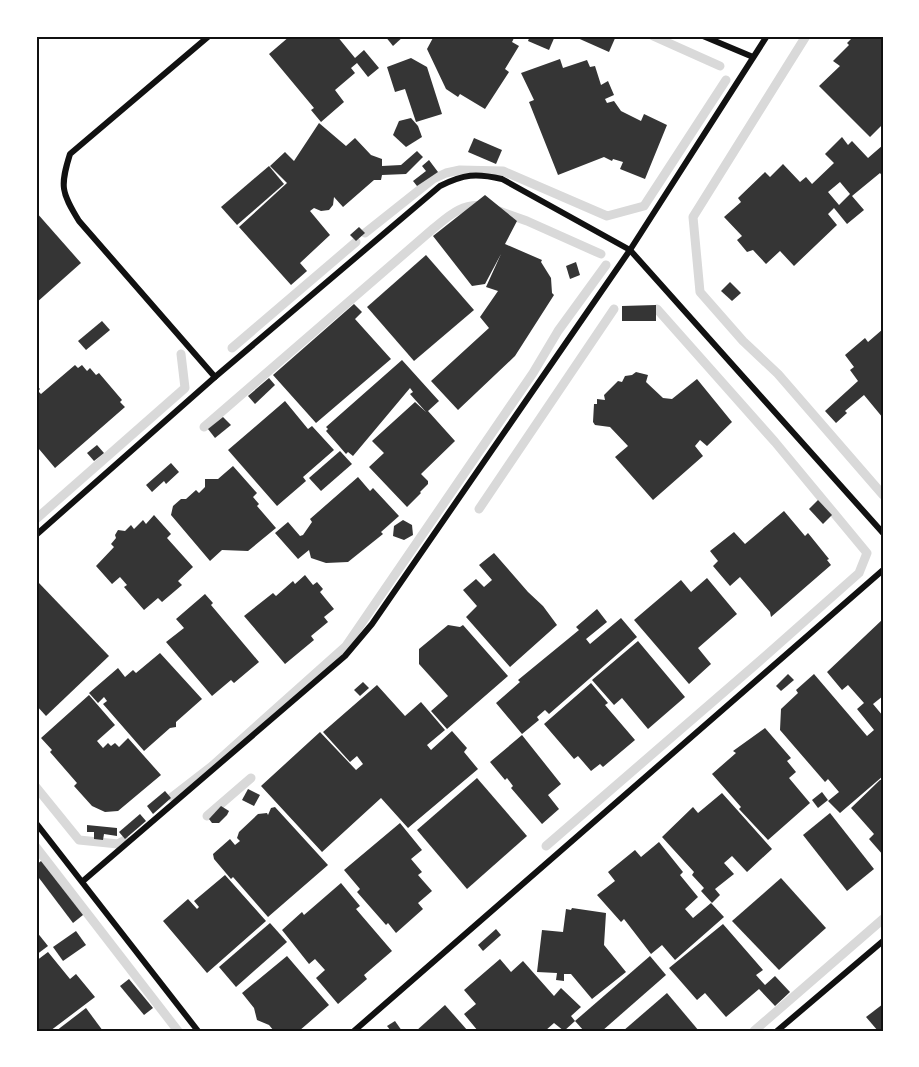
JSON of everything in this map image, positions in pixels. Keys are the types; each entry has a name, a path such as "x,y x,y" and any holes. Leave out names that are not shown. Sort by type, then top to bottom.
{"street":[{"path":"208,36 70,154 62,179 66,200 79,221 215,377"},
{"path":"703,36 753,57"},
{"path":"83,881 345,656 372,624 630,250 767,36"},
{"path":"36,535 215,377 440,186 458,177 480,174 502,179 630,250 883,533"},
{"path":"354,1031 883,570"},
{"path":"36,824 83,881 198,1031"},
{"path":"777,1031 883,940"}],"building":[{"path":"290,36 337,36 355,58 364,50 379,68 368,77 357,63 351,68 355,73 335,90 344,102 321,122 311,110 314,108 269,54"},
{"path":"385,36 404,36 393,46"},
{"path":"434,36 515,36 512,42 519,46 505,69 509,72 485,109 460,94 458,97 446,89 427,49"},
{"path":"530,36 555,36 549,50 528,41"},
{"path":"573,36 616,36 609,52"},
{"path":"854,36 883,36 883,124 870,137 819,86 840,66 833,61 849,45 847,43"},
{"path":"411,58 427,67 442,114 416,122 405,89 395,92 387,67"},
{"path":"560,59 563,68 587,60 590,67 595,66 601,85 608,81 614,95 605,99 607,103 614,101 621,111 641,121 644,114 667,125 645,179 620,169 623,162 613,159 612,161 604,157 558,175 529,102 534,100 521,73"},
{"path":"411,118 418,126 422,137 406,147 393,135 399,121"},
{"path":"319,123 346,146 355,138 371,155 382,159 382,166 401,165 417,151 423,157 406,174 382,175 381,180 374,180 343,207 334,197 333,205 329,210 321,211 314,208 310,211 330,235 300,263 307,271 291,285 239,227 287,183 270,166 285,152 294,161"},
{"path":"842,137 848,145 852,141 868,158 883,145 883,177 880,173 852,196 864,210 847,224 834,208 828,214 837,225 794,266 780,251 766,264 753,250 747,252 737,240 742,236 724,217 741,202 738,198 765,172 770,177 783,164 800,182 806,177 812,184 834,163 825,154","holes":["840,182 850,194 839,205 828,192"]},
{"path":"474,138 502,150 496,164 468,152"},
{"path":"429,160 438,172 417,186 413,181 426,171 422,166"},
{"path":"269,166 284,184 237,225 221,207"},
{"path":"485,195 517,221 505,244 542,260 551,278 554,295 515,356 458,410 431,381 489,328 480,317 498,291 486,287 501,254 485,284 472,286 433,236"},
{"path":"36,212 81,263 36,303"},
{"path":"359,227 365,233 356,241 350,235"},
{"path":"426,255 474,310 414,361 367,307"},
{"path":"576,262 580,275 570,279 566,266"},
{"path":"730,282 741,293 732,301 721,291"},
{"path":"354,304 362,312 355,319 391,359 316,423 273,375"},
{"path":"656,305 656,321 622,321 622,306"},
{"path":"102,321 110,330 86,350 78,341"},
{"path":"883,329 883,418 864,395 845,411 847,413 836,423 825,411 858,381 850,370 854,367 845,355 865,338 868,342"},
{"path":"402,360 439,401 428,411 455,441 421,474 428,484 407,507 369,467 384,453 372,441 415,402 426,412 410,394 413,392 410,388 353,456 348,452 346,454 326,431 328,429 326,427"},
{"path":"75,365 78,368 82,365 87,371 90,368 96,375 99,373 122,400 120,402 125,407 55,468 39,449 36,452 36,385 41,394"},
{"path":"636,372 648,375 646,382 663,398 672,399 697,379 732,422 707,446 700,440 695,446 703,456 653,500 615,457 628,446 610,427 595,425 593,422 594,404 597,404 597,399 605,400 604,395 618,381 622,382 625,376"},
{"path":"269,378 275,385 255,404 248,396"},
{"path":"285,401 308,429 312,426 334,450 303,477 306,481 277,506 228,450"},
{"path":"223,417 231,425 215,438 208,429"},
{"path":"97,445 104,453 94,461 87,453"},
{"path":"340,451 352,464 321,491 309,478"},
{"path":"171,463 179,472 166,484 164,481 152,492 146,485"},
{"path":"233,466 257,493 253,497 259,504 257,506 276,528 248,551 222,550 210,561 171,515 173,506 196,490 199,493 205,487 205,479 218,479"},
{"path":"358,477 370,491 373,488 399,516 381,532 383,534 348,562 326,563 311,558 309,550 298,559 275,533 288,522 300,536 303,535 312,522 310,519"},
{"path":"818,500 832,515 823,524 809,509"},
{"path":"784,511 805,536 808,533 829,559 827,560 831,565 771,617 770,612 740,577 730,586 713,566 718,561 710,551 734,532 745,544"},
{"path":"154,515 171,534 167,538 193,567 178,581 182,585 162,602 158,598 144,610 124,587 127,585 120,577 112,584 96,566 114,547 111,544 118,530 125,531 131,525 134,529 143,520 146,524"},
{"path":"403,520 412,525 413,535 404,540 393,536 394,526"},
{"path":"494,553 543,606 557,625 510,667 466,617 477,606 463,590 476,579 484,587 492,580 479,565"},
{"path":"305,575 313,585 317,582 323,589 320,592 334,609 324,617 328,622 311,636 314,640 285,664 244,616 273,593 276,596 293,581 295,584"},
{"path":"707,578 737,614 698,648 711,664 689,684 634,620 681,580 691,592"},
{"path":"38,582 109,656 46,716 36,705 36,584"},
{"path":"205,594 213,603 211,605 259,662 234,683 231,680 212,696 166,642 184,628 176,619"},
{"path":"597,609 607,622 586,639 590,644 621,618 637,637 549,714 545,710 537,717 539,720 522,734 496,703 520,682 518,680 579,630 576,627"},
{"path":"883,619 883,696 873,704 883,716 883,776 840,813 828,801 839,792 828,779 825,782 780,730 781,709 798,693 796,690 814,674 867,736 874,730 857,709 864,703 848,685 842,690 827,672"},
{"path":"448,625 460,627 463,625 508,676 447,729 431,711 448,696 419,664 419,649"},
{"path":"638,641 685,697 648,729 622,698 614,705 592,680"},
{"path":"160,653 202,699 176,722 176,727 170,728 144,751 103,704 107,701 104,697 98,703 89,693 118,668 125,677 133,670 136,673"},
{"path":"788,674 794,680 781,691 776,686"},
{"path":"363,682 369,688 360,696 354,690"},
{"path":"591,683 608,703 605,705 635,740 603,767 600,764 591,771 578,756 574,759 544,724"},
{"path":"377,685 405,716 421,702 445,730 427,745 431,750 452,731 467,748 464,752 478,769 408,828 381,798 322,852 261,786 320,732 356,770 363,764 357,756 350,762 323,732"},
{"path":"89,695 115,725 97,741 103,748 108,743 111,746 115,743 119,747 128,738 161,775 118,811 105,812 92,806 74,786 77,783 41,738"},
{"path":"765,728 791,758 787,761 796,772 789,778 810,803 768,840 739,809 741,807 712,774 736,753 733,751"},
{"path":"522,735 561,784 548,795 559,809 542,824 511,788 513,786 507,778 505,780 490,762"},
{"path":"477,778 527,836 467,889 417,830"},
{"path":"883,779 883,855 869,839 874,834 851,808"},
{"path":"248,789 260,795 254,806 242,800"},
{"path":"165,791 171,798 153,814 147,806"},
{"path":"822,792 828,800 818,808 812,800"},
{"path":"722,793 772,849 747,872 732,856 724,863 734,874 715,889 720,895 712,903 701,891 704,888 692,875 694,872 662,837 693,807 698,813"},
{"path":"221,806 229,811 227,815 219,823 212,823 209,819"},
{"path":"275,807 328,865 268,917 233,877 231,879 214,859 213,854 230,839 235,845 240,841 237,838 239,832 258,814 267,813 268,815 271,808"},
{"path":"830,813 874,869 847,891 803,835"},
{"path":"140,814 146,821 125,839 119,832"},
{"path":"400,823 422,850 411,859 422,872 418,875 432,891 418,903 423,909 396,933 357,892 360,889 344,870"},
{"path":"87,825 117,828 117,836 104,834 103,840 94,839 94,832 87,832"},
{"path":"659,842 683,872 680,875 698,897 685,909 693,918 711,903 724,917 675,960 662,945 651,954 624,919 621,922 597,895 615,881 608,872 635,850 641,857"},
{"path":"41,861 83,915 73,923 36,874 36,865"},
{"path":"225,875 266,921 207,973 163,921 188,899 197,909 199,907 194,901"},
{"path":"781,878 826,928 779,970 732,921"},
{"path":"341,883 360,906 356,909 392,951 364,975 367,979 338,1004 316,978 325,970 315,959 309,964 282,930 302,912 304,915"},
{"path":"572,908 606,913 604,945 626,972 592,999 571,974 564,974 564,981 556,980 557,973 537,972 542,930 563,932 566,909 571,910"},
{"path":"270,923 287,942 236,987 219,967"},
{"path":"723,924 763,970 756,975 765,985 775,976 790,992 775,1006 759,989 726,1017 705,993 697,1000 669,968"},
{"path":"496,929 501,935 483,951 478,945"},
{"path":"36,931 48,946 36,955"},
{"path":"76,931 86,945 63,961 53,947"},
{"path":"48,952 70,979 76,974 95,997 50,1031 36,1031 36,961"},
{"path":"287,956 329,1005 299,1031 274,1031 269,1025 257,1020 254,1008 242,993"},
{"path":"650,956 666,975 602,1031 584,1031 575,1021"},
{"path":"500,959 511,972 523,961 554,996 561,988 581,1007 571,1016 575,1021 564,1031 554,1023 545,1031 478,1031 464,1014 476,1004 464,990"},
{"path":"129,979 153,1008 144,1015 120,986"},
{"path":"667,993 699,1031 623,1031"},
{"path":"883,1004 883,1031 878,1031 866,1017"},
{"path":"445,1005 468,1031 416,1031"},
{"path":"86,1008 103,1031 56,1031"},
{"path":"395,1021 402,1031 391,1031 387,1026"}],"waterway":[{"path":"653,36 720,66"},
{"path":"806,36 693,217 700,292 743,341 778,374 883,495"},
{"path":"365,233 433,179 460,170 503,171 607,216 644,206 726,80"},
{"path":"204,427 445,219 462,208 483,206"},
{"path":"499,211 601,254"},
{"path":"232,348 356,242"},
{"path":"172,797 212,766 346,646 533,373 558,331 606,265"},
{"path":"479,509 614,309"},
{"path":"546,846 859,573 867,553 775,442 657,309"},
{"path":"36,519 185,388 181,354"},
{"path":"207,816 251,778"},
{"path":"36,787 79,840 118,844 125,840"},
{"path":"36,847 178,1031"},
{"path":"754,1031 883,919"}]}
